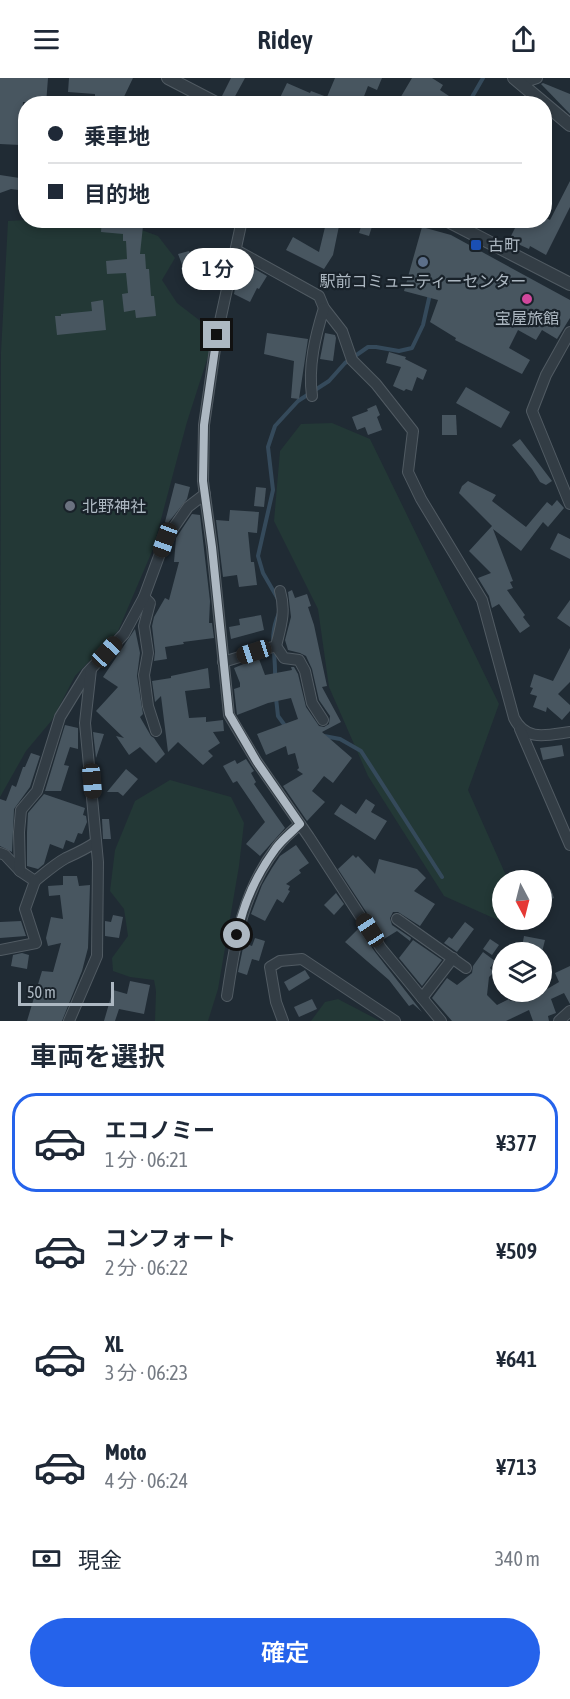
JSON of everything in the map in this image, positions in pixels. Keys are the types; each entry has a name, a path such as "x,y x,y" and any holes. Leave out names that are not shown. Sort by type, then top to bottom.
{"street":[{"path":"168,78 203,96"},
{"path":"518,81 537,78"},
{"path":"518,81 537,96"},
{"path":"552,108 569,122"},
{"path":"240,228 217,335 204,425 203,481 229,714 257,762 381,948 441,1021"},
{"path":"460,228 570,284"},
{"path":"236,250 319,296 324,308 342,331 350,355 413,431 408,472 421,499 482,600 514,718 570,845"},
{"path":"312,396 310,380 315,336 324,308"},
{"path":"570,332 546,375 532,411 570,504"},
{"path":"20,871 21,810 37,791 60,717 91,669 124,634 144,597 165,540 188,507 205,494"},
{"path":"274,646 284,615 284,602 280,591"},
{"path":"144,597 150,603 144,626 148,653 144,675 148,706 156,731"},
{"path":"223,662 274,646"},
{"path":"274,646 284,658 299,660 305,671 312,703 323,720"},
{"path":"69,1021 97,956 99,917 96,842 85,723 91,669"},
{"path":"519,728 526,733 543,736 570,732"},
{"path":"227,996 241,916 277,847 300,824"},
{"path":"0,950 36,944 26,909 35,881 51,867 84,852 96,842"},
{"path":"0,853 35,881"},
{"path":"397,919 466,968"},
{"path":"422,998 453,958"},
{"path":"284,1021 276,1002 270,967 280,961 302,959 395,1021"},
{"path":"559,1021 570,1011"}],"green space":[{"name":"北野神社","path":"18,220 18,228 136,228 158,236 175,258 162,280 177,303 212,330 211,347 187,422 153,549 118,631 75,676 52,720 26,751 0,797 1,352 8,221"},
{"path":"332,423 370,439 499,704 468,790 504,870 492,870 492,917 444,896 368,776 329,687 318,609 274,521 280,451 301,424"},
{"path":"170,780 231,797 244,823 218,989 208,1021 155,1021 154,980 130,977 113,971 112,958 128,936 124,909 110,891 115,850 135,801"},
{"path":"338,999 380,1021 311,1021 325,1002"}],"building":[{"path":"0,78 48,78 47,96 18,96 18,145 0,144"},
{"path":"69,78 133,78 124,96 95,96 95,94 68,92"},
{"path":"231,78 245,78 235,96 222,96"},
{"path":"335,78 382,78 377,90 368,86 364,96 327,96"},
{"path":"412,78 432,78 443,85 440,90 449,96 401,96"},
{"path":"287,83 310,93 311,91 324,96 281,96"},
{"path":"541,84 570,94 570,114"},
{"path":"0,175 18,178 18,190 11,189 0,193"},
{"path":"570,181 570,207 546,255 530,246 529,249 509,240 515,228 552,228 552,216"},
{"path":"101,228 143,228 140,254 145,254 146,269 149,269 151,296 154,296 156,316 136,318 135,310 124,312 122,294 128,293 126,273 107,274 106,261 127,259 126,241 123,241 123,234 101,232"},
{"path":"325,228 339,228 333,255 324,269 286,250 293,237 319,252"},
{"path":"361,228 372,228 369,236 359,233"},
{"path":"422,228 426,228 451,235 570,300 570,318 557,339 542,330 536,340 518,330 509,348 530,360 522,374 455,340 456,338 430,322 438,300 404,291"},
{"path":"218,249 225,265 219,290 211,290 214,274 188,284 178,254 189,251 193,259"},
{"path":"248,265 267,276 259,289 257,288 250,302 234,294 238,272 240,270 244,272"},
{"path":"103,300 106,330 57,335 55,316 92,311 91,302"},
{"path":"267,333 308,339 299,399 291,398 294,361 264,354"},
{"path":"325,333 335,335 336,338 333,361 320,359"},
{"path":"389,352 406,357 405,359 427,370 423,380 417,377 412,391 406,389 404,391 393,386 401,367 386,363"},
{"path":"466,387 510,412 501,428 456,403"},
{"path":"376,405 380,415 377,417 382,430 368,435 365,427 357,430 352,417"},
{"path":"442,415 456,415 457,435 442,435"},
{"path":"520,439 552,481 546,485 540,482 512,445"},
{"path":"468,481 496,495 492,501 526,527 547,502 552,506 557,500 564,508 548,527 543,522 521,551 493,529 513,581 510,582 513,588 507,590 530,626 520,633 499,604 492,608 489,596 478,578 491,573 469,551 492,526 459,493"},
{"path":"175,483 190,487 187,499 168,523 165,522"},
{"path":"256,487 266,488 264,507 254,506"},
{"path":"230,510 259,512 257,533 248,532 251,562 254,562 257,585 239,587 237,575 223,577 216,520 229,521"},
{"path":"192,514 200,515 210,601 209,623 212,623 214,638 165,647 167,659 154,661 152,626 154,617 165,598 169,600 179,562 174,562 176,538"},
{"path":"558,533 570,539 570,559 550,549"},
{"path":"292,590 295,598 307,594 327,686 322,687 341,722 322,732 352,758 333,783 324,776 312,791 325,802 307,821 283,786 303,774 297,770 299,768 295,753 288,755 286,746 266,755 257,734 298,719 291,698 268,703 237,715 234,689 240,687 240,683 234,668 246,663 259,659 265,675 292,670 291,667 294,667 298,674 306,707 319,726 324,727 329,724 330,716 319,700 312,669 306,656 288,650 285,640 291,617 288,592"},
{"path":"570,600 570,627 557,618"},
{"path":"261,615 264,630 231,639 229,627 240,625 239,619"},
{"path":"135,629 140,653 137,676 143,714 140,717 165,754 156,763 140,747 129,755 116,736 124,738 96,711 118,687 103,677"},
{"path":"570,648 570,682 558,694 570,705 570,711 562,720 547,707 546,712 533,707 537,696 530,694 533,688 530,687 534,674 553,681"},
{"path":"208,668 210,688 185,691 189,718 206,717 206,722 223,720 224,731 213,732 220,743 208,751 213,756 203,765 178,742 168,752 161,696 155,702 152,681"},
{"path":"65,725 78,728 78,749 70,747 64,765 69,766 61,791 45,791"},
{"path":"93,732 104,734 96,758"},
{"path":"562,745 564,756 543,760 540,748"},
{"path":"31,753 40,756 30,787 14,809 12,852 0,846 0,799 6,801 12,785 16,787"},
{"path":"246,759 254,771 251,773 256,782 254,784 285,828 260,856 246,844 265,822 237,781 233,783 223,766 235,760 237,764"},
{"path":"126,769 138,779 123,796 118,792 107,792"},
{"path":"44,794 85,808 83,815 86,816 87,822 82,834 78,833 74,843 66,840 63,849 50,844 44,864 38,869 27,866 28,813"},
{"path":"366,799 375,805 371,812 387,821 375,840 334,814 341,804 356,814"},
{"path":"102,819 109,819 111,839 103,839"},
{"path":"296,845 309,863 299,870 301,873 286,884 290,886 288,890 290,891 283,903 277,899 265,921 251,914 262,885 272,868 280,856"},
{"path":"353,855 356,858 358,856 375,874 379,859 417,869 426,878 414,891 435,904 420,926 398,912 393,912 390,918 392,925 411,938 410,941 397,931 384,939 338,869"},
{"path":"63,876 77,876 79,886 90,885 88,948 82,971 62,1021 27,1021 42,971 53,972 61,943 48,946 46,938 51,917 63,919 60,895 49,896 48,886 63,885"},
{"path":"336,893 344,904 334,915 324,905"},
{"path":"113,915 123,917 119,938 105,936 105,921 111,922"},
{"path":"21,921 26,936 0,938 0,922"},
{"path":"465,922 474,929 457,952 444,943 449,937 452,939"},
{"path":"359,928 422,1012 413,1004 409,1006 389,980 345,942"},
{"path":"524,936 545,940 544,942 523,942"},
{"path":"255,938 265,941 259,961 252,959 247,975 238,972 244,943 252,946"},
{"path":"490,939 494,942 492,942 492,955 483,949"},
{"path":"413,940 442,960 422,986 399,958"},
{"path":"483,952 492,959 490,968 492,974 489,977 487,995 497,1005 503,1002 552,1002 556,1013 548,1016 549,1021 533,1021 529,1010 506,1021 452,1021 432,998 447,978 457,985 472,973 473,966"},
{"path":"22,953 29,955 27,969 11,966 13,955"},
{"path":"570,966 570,1004 564,993 552,999 552,986 559,982 555,973"},
{"path":"305,970 310,978 289,991 284,982"},
{"path":"130,981 150,985 144,1014 119,1009 115,1021 104,1021 113,990 127,994"},
{"path":"312,999 317,1009 299,1017 294,1007"}],"waterway":[{"path":"473,96 483,78"},
{"path":"278,599 263,573 258,556 273,490 268,447 275,426 298,401 329,381 345,363 368,347 399,351 412,348 423,325 430,294"},
{"path":"275,676 273,637 279,613"},
{"path":"276,698 278,716 286,727"},
{"path":"324,736 340,739 361,751 442,877"}],"place":[{"name":"古町","path":"476,245"},
{"name":"駅前コミュニティーセンター","path":"423,262"},
{"name":"宝屋旅館","path":"527,299"},
{"name":"北野神社","path":"70,506"}],"route":[{"path":"217,335 204,425 203,481 229,714 257,762 300,824 277,847 254,884 241,916 237,935"}]}
